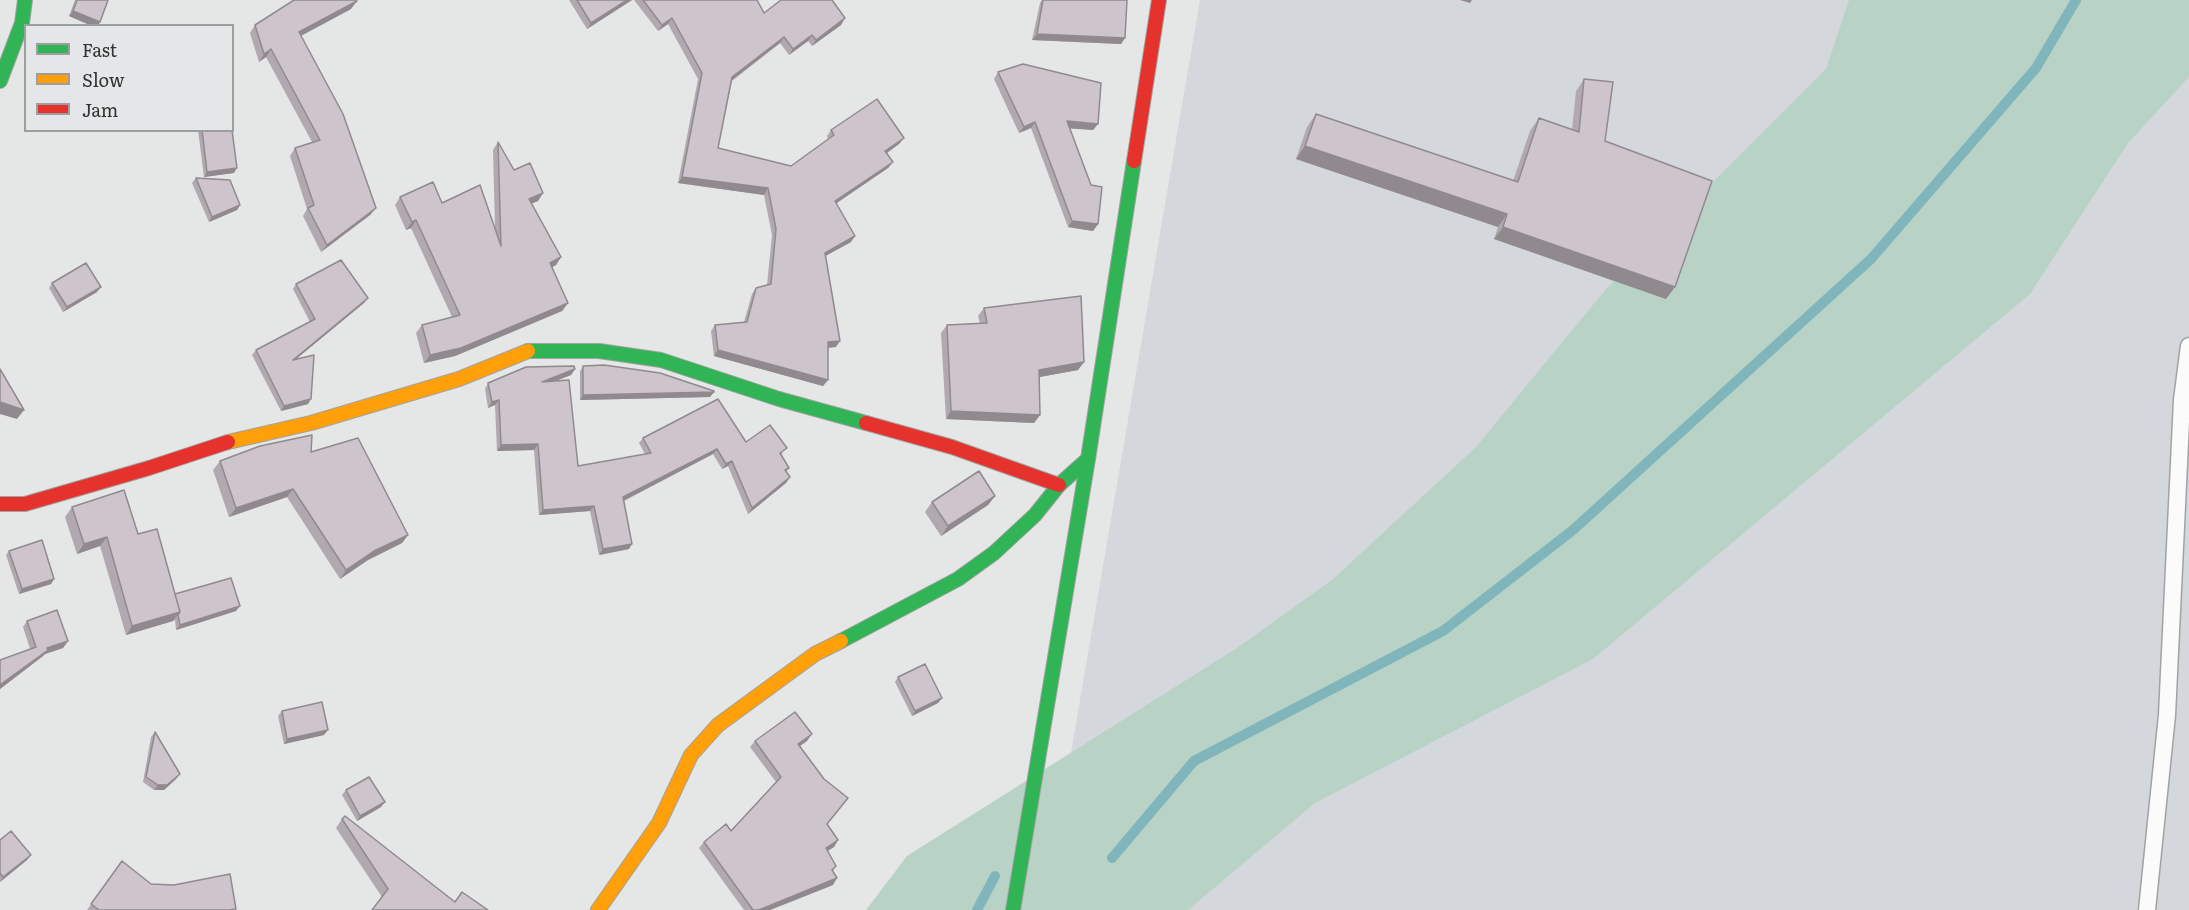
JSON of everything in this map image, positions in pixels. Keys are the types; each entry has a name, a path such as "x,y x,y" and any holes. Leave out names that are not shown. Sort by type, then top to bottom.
{"street":[{"path":"0,81 22,23 25,0"},
{"path":"1013,910 1088,459 1159,0"},
{"path":"0,504 25,504 149,468 231,441 311,423 459,379 525,351 599,351 661,360 779,399 952,447 1059,485"},
{"path":"598,910 659,823 691,755 718,725 815,654 958,579 994,552 1035,515 1059,485 1088,459"}],"lane":[{"path":"2147,910 2167,715 2182,400 2189,346"}],"shaded area":[{"path":"1200,0 2189,0 2189,910 1044,910"}],"green space":[{"path":"1849,0 2189,0 2189,77 2128,143 2030,294 1593,659 1315,803 1188,910 866,910 907,856 1240,646 1333,579 1476,447 1606,289 1826,69"}],"building":[{"path":"77,0 108,0 100,22 73,11"},
{"path":"294,0 357,1 299,32 343,114 376,208 327,245 308,208 314,205 295,148 320,140 271,49 264,54 255,25"},
{"path":"577,0 627,0 591,23"},
{"path":"643,0 757,0 764,13 781,0 832,0 845,18 816,40 812,35 793,49 784,37 732,77 718,148 791,166 834,135 831,130 877,99 904,138 885,151 893,162 835,201 855,236 825,253 840,341 828,342 828,380 718,350 715,325 747,322 756,288 771,284 776,229 768,188 682,177 702,73 672,18 662,25"},
{"path":"1043,0 1127,0 1125,38 1037,34"},
{"path":"1023,64 1101,83 1098,124 1067,121 1091,185 1102,187 1098,224 1072,221 1035,122 1024,127 998,72"},
{"path":"1584,79 1613,82 1605,141 1712,181 1675,287 1503,227 1507,214 1305,146 1316,114 1518,182 1539,118 1579,132"},
{"path":"202,132 232,132 237,168 207,172"},
{"path":"498,142 514,170 530,163 543,193 529,199 561,257 550,263 568,303 461,348 430,355 422,325 460,315 416,220 412,222 400,197 433,182 442,203 480,185 501,246"},
{"path":"196,178 230,180 240,205 212,217"},
{"path":"341,260 368,298 293,360 314,355 311,399 284,406 256,350 315,319 296,284"},
{"path":"86,263 101,287 67,307 52,283"},
{"path":"1081,296 1084,362 1039,370 1040,415 951,411 947,325 987,323 984,308"},
{"path":"604,365 660,373 714,392 583,395 583,366"},
{"path":"574,366 575,369 542,382 569,380 578,466 651,453 643,438 718,399 746,442 770,425 787,448 780,453 789,468 785,470 790,477 752,508 732,461 726,464 717,449 623,497 632,544 603,549 594,506 543,510 538,444 501,445 499,400 492,402 488,383 526,367"},
{"path":"0,369 24,410 0,402"},
{"path":"312,435 311,452 358,438 408,535 374,551 346,570 293,489 236,508 220,461 260,446"},
{"path":"979,471 995,496 948,526 932,502"},
{"path":"124,490 138,534 157,529 180,612 132,626 107,537 84,544 72,507"},
{"path":"42,540 54,579 22,589 9,551"},
{"path":"231,578 240,606 180,625 178,615 180,612 175,594"},
{"path":"57,610 68,641 47,648 48,650 0,685 0,660 36,647 27,621"},
{"path":"925,664 942,698 915,711 898,677"},
{"path":"322,702 328,730 287,739 282,711"},
{"path":"795,712 812,734 798,744 824,779 848,798 827,824 838,840 826,848 836,866 832,870 837,878 759,910 753,910 704,842 726,824 731,831 781,777 755,741"},
{"path":"155,732 180,774 167,785 158,785 146,777"},
{"path":"369,777 385,802 360,816 346,790"},
{"path":"345,816 455,902 462,892 488,910 372,910 388,889 342,819"},
{"path":"11,831 31,855 3,877 0,873 0,840"},
{"path":"122,861 151,884 174,885 230,874 236,909 99,910 91,904"}],"waterway":[{"path":"1112,858 1194,761 1443,631 1573,530 1871,259 2036,68 2076,0"},
{"path":"977,910 995,876"}],"traffic: fast":[{"path":"0,81 22,23 25,0"},
{"path":"841,641 958,579 994,553 1035,515 1059,485 1088,459 1134,161"},
{"path":"528,351 599,351 661,360 779,399 866,423"},
{"path":"1013,910 1088,459"}],"traffic: slow":[{"path":"228,442 311,423 459,379 528,351"},
{"path":"598,910 659,823 691,755 718,725 815,654 841,641"}],"traffic: jam":[{"path":"1134,161 1159,0"},
{"path":"866,423 952,447 1059,485"},
{"path":"0,504 25,504 228,442"}]}
